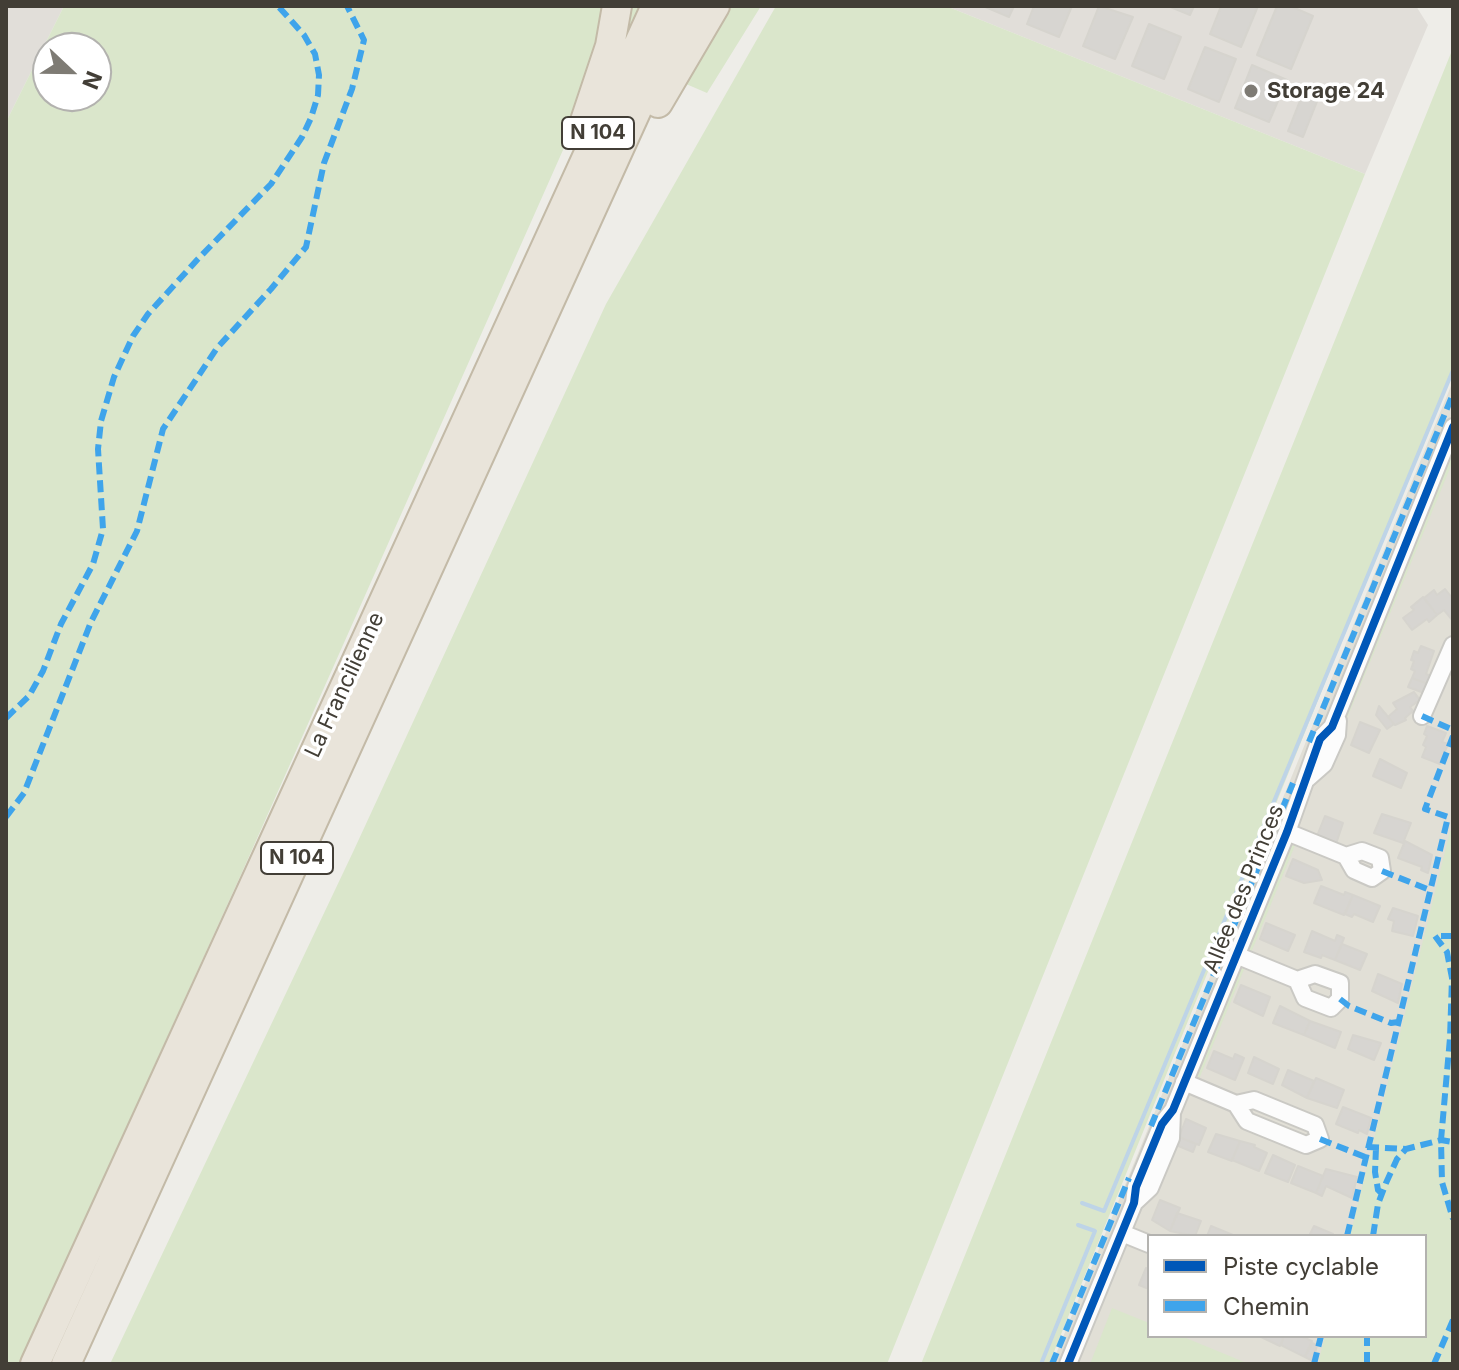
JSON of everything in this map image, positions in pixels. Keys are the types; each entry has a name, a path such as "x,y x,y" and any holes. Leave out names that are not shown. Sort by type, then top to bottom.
{"highway":[{"path":"539,260 538,235 595,95 610,46 617,6"},
{"name":"La Francilienne","path":"35,1364 656,6"},
{"name":"La Francilienne","path":"66,1364 684,6"},
{"path":"607,174 631,153 715,6"}],"street":[{"name":"Allée des Princes","path":"1068,1364 1134,1203 1150,1188 1171,1138 1173,1110 1306,780 1324,764 1337,735 1337,709 1453,427"},
{"path":"1422,716 1453,645"},
{"path":"1287,832 1346,856"},
{"path":"1236,955 1297,980"},
{"path":"1184,1082 1236,1104"},
{"path":"1122,1233 1147,1243"}],"shaded area":[{"path":"6,6 64,6 51,32 32,32 32,70 6,122"},
{"name":"Storage 24","path":"946,6 1416,6 1428,25 1365,174"},
{"path":"1453,381 1453,1364 1052,1364"}],"green space":[{"path":"64,6 761,6 707,93 600,47 563,150 239,879 19,1364 6,1364 6,122 32,70 32,112 112,112 112,32 51,32"},
{"path":"776,6 946,6 1365,174 887,1364 110,1364 353,852 606,304"},
{"path":"1453,48 1453,367 1049,1364 921,1364"},
{"path":"1453,445 1453,461 1341,733 1343,711"},
{"path":"1450,831 1453,831 1453,1364 1318,1364 1324,1338 1427,1338 1427,1234 1350,1234"},
{"path":"1296,843 1251,953 1249,943 1287,850"},
{"path":"1245,967 1199,1079 1196,1072 1237,972"},
{"path":"1112,1308 1147,1322 1147,1338 1186,1338 1249,1364 1090,1364"}],"building":[{"path":"983,6 1014,6 1009,17"},
{"path":"1034,6 1072,6 1059,37 1027,24"},
{"path":"1099,6 1133,17 1115,59 1083,46"},
{"path":"1168,6 1194,6 1190,15"},
{"path":"1221,6 1258,6 1241,47 1210,34"},
{"path":"1277,6 1290,6 1313,16 1291,69 1257,55"},
{"path":"1149,24 1181,37 1164,79 1132,66"},
{"path":"1205,47 1236,59 1219,102 1188,89"},
{"path":"1252,65 1287,80 1269,122 1235,108"},
{"path":"1305,88 1320,94 1303,137 1288,131"},
{"path":"1445,589 1453,599 1453,621 1444,610 1437,615 1424,598 1434,590 1437,595"},
{"path":"1423,597 1437,615 1412,630 1403,618 1414,610 1411,607"},
{"path":"1421,646 1434,651 1426,674 1431,676 1428,684 1412,678 1415,671 1411,669 1414,661 1411,660 1414,651 1418,653"},
{"path":"1412,678 1428,684 1424,693 1408,687"},
{"path":"1414,692 1420,700 1410,707 1413,711 1406,720 1395,725 1388,717 1397,709 1393,703"},
{"path":"1379,706 1394,724 1387,729 1376,715"},
{"path":"1360,722 1380,730 1369,753 1351,745"},
{"path":"1427,726 1446,733 1442,742 1448,744 1440,764 1422,757"},
{"path":"1380,759 1407,773 1401,788 1373,776"},
{"path":"1382,814 1411,823 1403,843 1374,833"},
{"path":"1325,816 1343,823 1336,844 1317,836"},
{"path":"1405,841 1432,855 1428,873 1421,870 1422,867 1398,858"},
{"path":"1293,859 1318,870 1322,880 1304,883 1286,876"},
{"path":"1321,886 1344,895 1345,892 1353,895 1344,915 1314,903"},
{"path":"1353,895 1380,906 1373,922 1354,914 1352,917 1345,914"},
{"path":"1393,908 1418,916 1413,936 1392,931 1394,921 1388,919"},
{"path":"1266,923 1295,935 1288,951 1260,939"},
{"path":"1312,931 1335,941 1337,935 1344,938 1335,960 1304,952"},
{"path":"1342,944 1367,954 1360,970 1335,960"},
{"path":"1378,974 1402,984 1398,1003 1372,991"},
{"path":"1241,985 1270,997 1263,1016 1234,1002"},
{"path":"1280,1006 1310,1021 1304,1035 1273,1023"},
{"path":"1310,1021 1341,1032 1335,1048 1304,1035"},
{"path":"1353,1035 1381,1043 1374,1060 1348,1049"},
{"path":"1214,1051 1233,1059 1235,1054 1244,1058 1235,1080 1207,1068"},
{"path":"1254,1057 1279,1069 1273,1084 1248,1073"},
{"path":"1288,1070 1314,1081 1307,1098 1282,1085"},
{"path":"1316,1078 1344,1090 1337,1108 1307,1098"},
{"path":"1343,1107 1371,1118 1367,1134 1336,1124"},
{"path":"1186,1119 1206,1128 1199,1145 1179,1137"},
{"path":"1216,1134 1240,1141 1232,1161 1208,1152"},
{"path":"1179,1137 1196,1144 1193,1152 1176,1145"},
{"path":"1240,1141 1255,1145 1267,1153 1259,1171 1232,1160"},
{"path":"1273,1155 1295,1165 1288,1182 1265,1173"},
{"path":"1298,1166 1323,1176 1316,1193 1291,1183"},
{"path":"1326,1169 1357,1177 1352,1198 1326,1186 1322,1196 1316,1193"},
{"path":"1160,1200 1180,1208 1170,1231 1152,1220"},
{"path":"1177,1213 1201,1221 1196,1234 1170,1231"},
{"path":"1211,1226 1231,1234 1208,1234"},
{"path":"1314,1226 1333,1234 1310,1234"},
{"path":"1146,1268 1147,1268 1147,1288 1139,1285"},
{"path":"1263,1338 1283,1338 1280,1346"},
{"path":"1283,1338 1312,1341 1305,1357 1281,1345"},
{"path":"1312,1343 1317,1345 1313,1361 1305,1357"}],"waterway":[{"path":"1082,1203 1104,1211 1453,370"},
{"path":"1041,1364 1095,1231 1078,1225"}],"marked path":[{"path":"6,718 29,696 43,671 61,624 93,564 103,529 98,449 101,421 114,377 133,336 148,314 197,260 271,184 311,118 318,95 319,75 315,54 304,35 278,6"},
{"path":"6,817 24,793 91,622 137,531 163,429 217,348 306,247 324,163 352,89 364,40 347,6"},
{"path":"1309,742 1453,394"},
{"path":"1422,716 1453,730"},
{"path":"1347,1234 1448,817 1425,809 1453,736"},
{"path":"1151,1126 1293,783"},
{"path":"1382,871 1430,890"},
{"path":"1453,936 1435,936 1447,952 1452,978 1441,1140 1442,1182 1453,1219"},
{"path":"1340,999 1349,1006 1391,1023 1398,1022"},
{"path":"1320,1139 1365,1157"},
{"path":"1367,1147 1406,1149 1441,1140 1453,1142"},
{"path":"1376,1148 1375,1172 1378,1190 1382,1194"},
{"path":"1373,1234 1378,1204 1386,1183 1397,1159 1406,1149"},
{"path":"1052,1364 1129,1178"},
{"path":"1434,1364 1453,1320"},
{"path":"1314,1364 1320,1338"},
{"path":"1367,1338 1367,1364"}],"cycle path":[{"path":"1068,1364 1134,1203 1136,1187 1162,1124 1173,1110 1287,832 1320,739 1332,727 1453,427"}],"place":[{"name":"Storage 24","path":"1251,91"}]}
